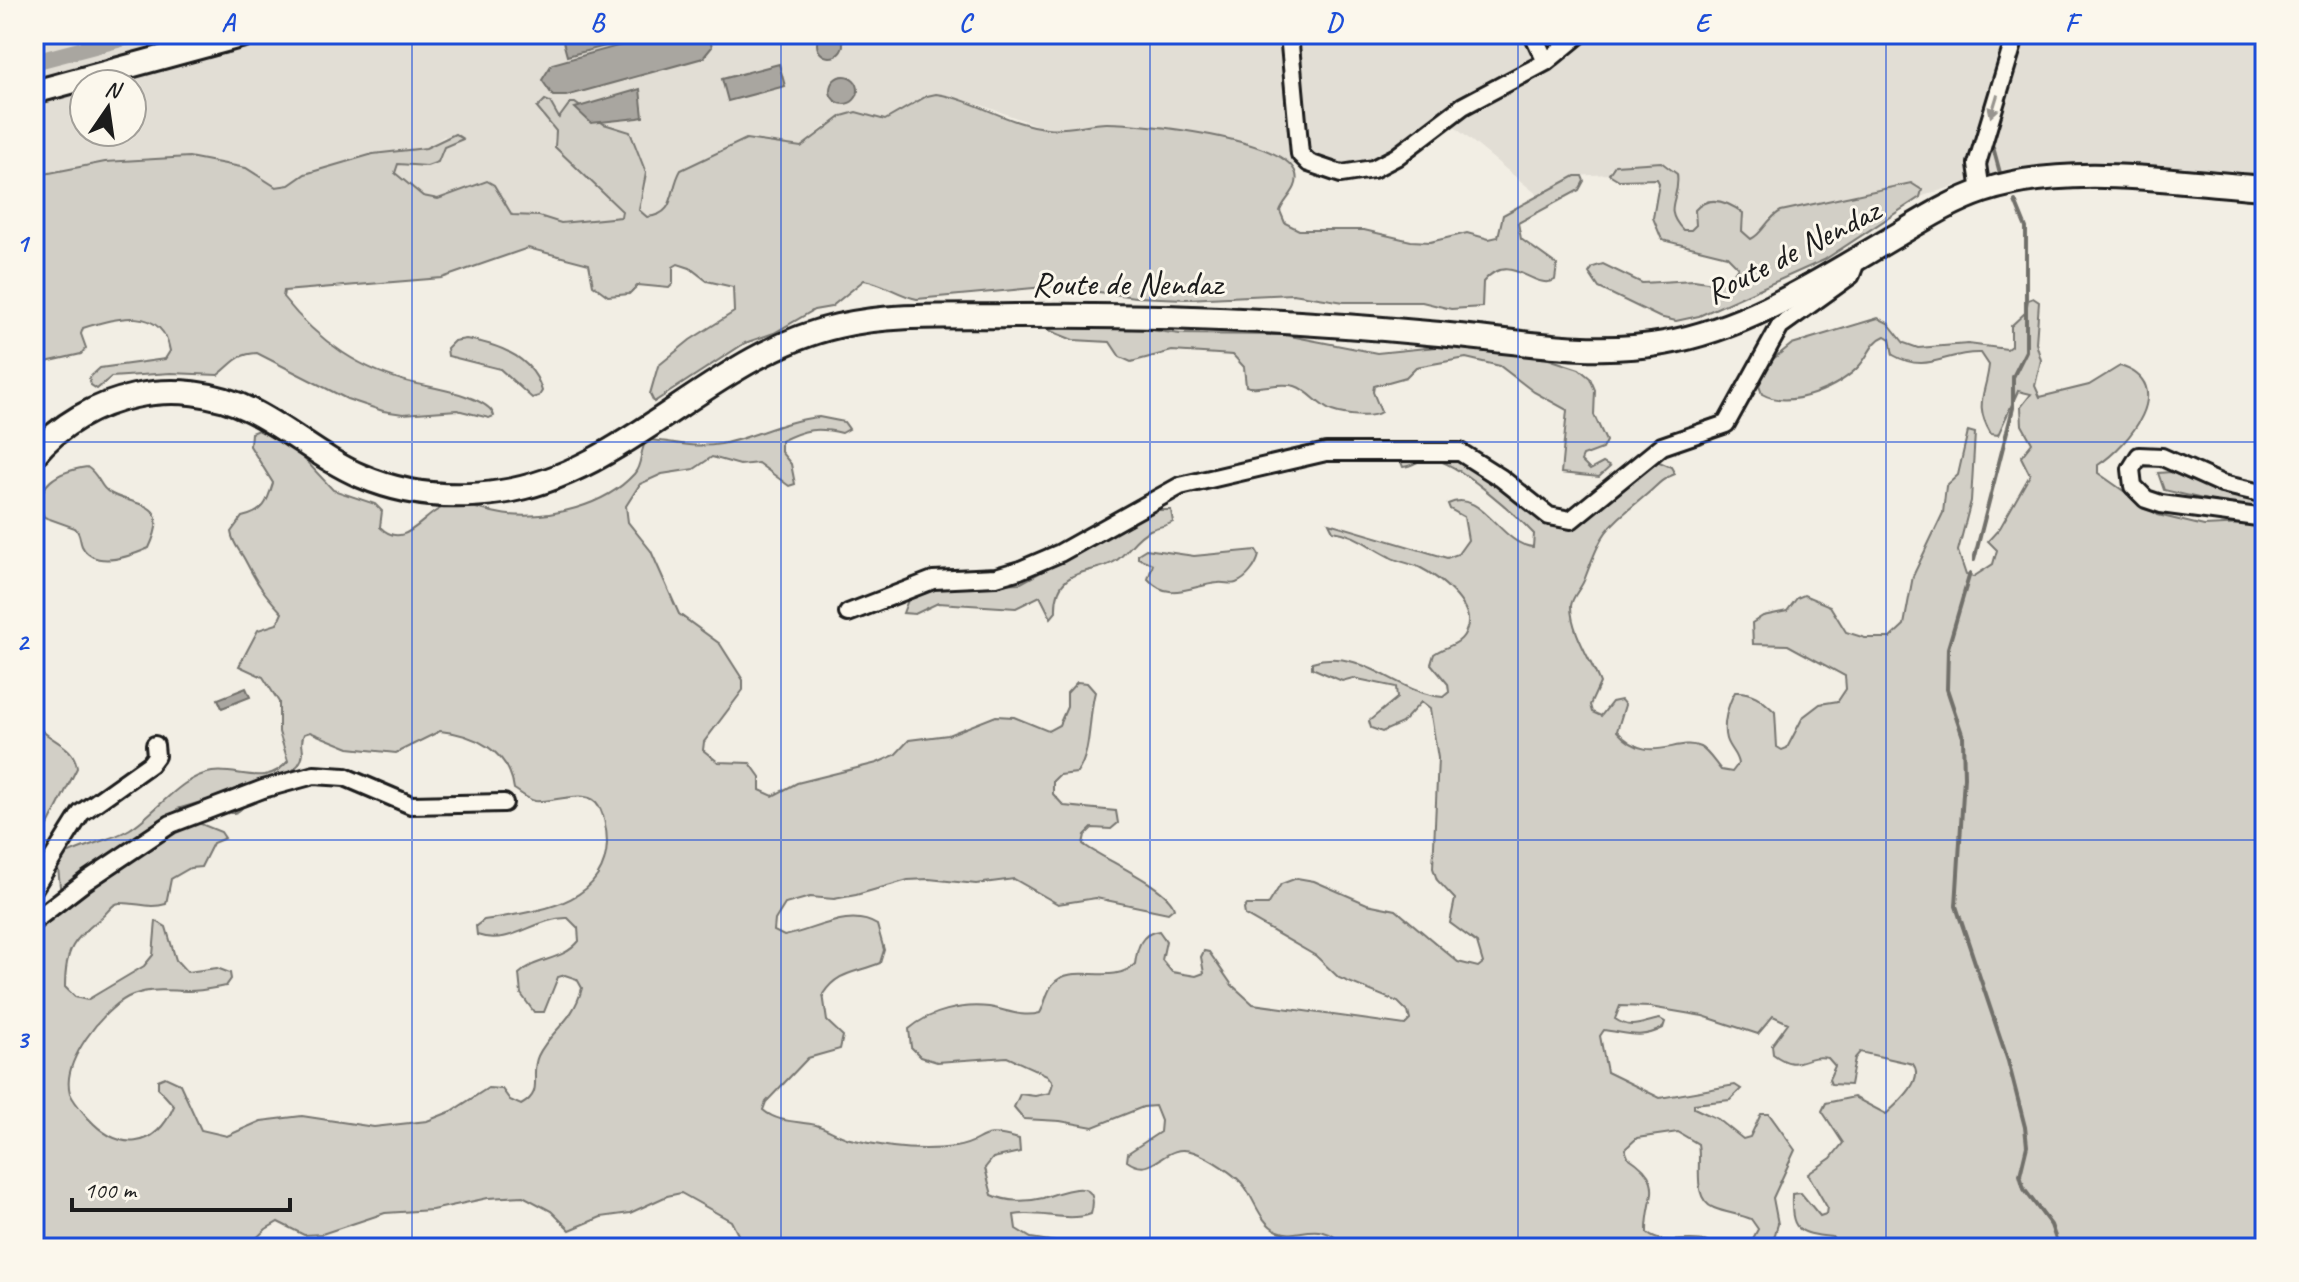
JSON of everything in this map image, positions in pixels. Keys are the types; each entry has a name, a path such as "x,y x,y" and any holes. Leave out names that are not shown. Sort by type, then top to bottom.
{"main road":[{"path":"34,92 248,34"},
{"name":"Route de Nendaz","path":"34,455 67,425 102,406 171,391 208,396 243,406 321,456 395,488 432,494 477,495 532,486 560,476 604,453 767,351 813,332 848,324 930,317 1228,317 1625,348 1668,343 1744,319 1946,207 1979,185 2076,175 2265,188"}],"street":[{"path":"1289,34 1300,154 1309,163 1341,174 1360,173 1384,164 1463,106 1546,62 1580,34"},
{"path":"1533,34 1546,62"},
{"path":"1979,185 1977,164 2016,34"},
{"path":"848,613 933,580 996,577 1020,570 1071,548 1180,486 1326,452 1460,452 1501,478 1549,516 1571,520 1662,446 1726,425 1775,332 1789,317 1851,275 1854,267 1851,261"},
{"path":"2265,494 2222,484 2153,455 2139,456 2131,471 2133,486 2152,502 2265,518"},
{"path":"34,888 81,813 150,764 156,756 155,745"},
{"path":"34,921 86,881 171,824 263,789 314,775 345,777 411,805 504,803"}],"shaded area":[{"path":"830,31 839,35 843,44 839,53 830,57 821,53 817,44 821,35"},
{"path":"34,34 2265,34 2265,174 2128,164 2055,163 2010,168 1920,197 1921,190 1864,192 1781,211 1770,217 1758,236 1751,240 1742,231 1745,219 1695,210 1696,225 1691,230 1683,230 1673,220 1671,210 1677,174 1669,165 1661,162 1610,168 1609,174 1575,176 1539,196 1451,124 1381,170 1290,165 1264,150 1152,125 1103,123 1075,129 1044,128 981,105 927,96 885,120 871,115 825,126 801,147 746,139 681,170 667,210 660,216 647,217 639,210 646,184 611,125 567,107 559,118 550,102 539,113 556,131 553,142 622,211 622,217 561,224 539,216 512,215 494,185 480,183 458,195 438,199 423,196 394,173 398,164 427,166 444,147 458,143 444,136 426,148 373,154 305,174 289,185 276,187 246,168 60,172 34,176"},
{"path":"561,34 651,34 567,56"},
{"path":"661,34 709,34 712,47 703,58 566,96 553,96 542,80 552,64"},
{"path":"779,64 785,86 728,101 722,79"},
{"path":"844,76 854,80 858,90 854,100 844,104 834,100 830,90 834,80"},
{"path":"640,89 643,117 591,123 575,108"},
{"path":"936,94 1033,126 1062,128 1107,123 1149,126 1210,135 1267,151 1286,161 1296,174 1294,189 1280,211 1285,223 1299,230 1364,230 1411,241 1430,242 1467,233 1489,239 1498,237 1503,215 1575,176 1582,176 1584,181 1579,190 1518,223 1521,239 1557,265 1555,280 1539,281 1503,269 1483,282 1482,307 1451,309 1422,302 1344,302 1293,294 1186,299 1135,297 1055,286 917,299 864,280 831,307 814,310 774,333 745,343 654,402 650,394 658,366 690,340 734,312 733,287 707,281 690,268 678,264 673,267 673,284 669,288 638,285 629,294 608,296 593,285 589,264 528,248 442,278 284,291 283,297 311,328 359,363 397,378 473,399 490,409 494,416 489,418 457,410 403,414 383,411 347,399 257,353 239,358 218,375 171,373 111,377 97,389 91,385 89,378 100,368 165,359 170,351 158,326 136,318 109,320 83,328 81,334 86,348 81,354 46,362 34,373 34,352 42,330 34,314 34,176 105,162 189,157 246,168 276,187 289,185 305,174 373,154 426,148 455,134 463,139 444,147 438,162 427,166 398,164 395,173 423,196 438,199 487,181 494,185 512,215 539,216 561,223 621,217 622,211 555,147 556,131 537,108 545,100 550,102 559,118 570,103 575,103 604,124 630,132 646,173 639,210 647,217 657,215 668,207 681,170 746,139 801,147 842,116 856,112 885,120"},
{"path":"1661,162 1677,174 1672,209 1683,230 1691,230 1696,225 1695,210 1700,205 1719,201 1743,213 1742,231 1751,239 1781,211 1911,183 1922,190 1920,197 1824,260 1699,316 1676,321 1659,317 1599,288 1589,273 1593,267 1603,264 1642,283 1694,280 1720,284 1728,281 1738,267 1727,256 1662,240 1653,218 1657,179 1619,180 1609,174 1615,165"},
{"path":"2033,298 2039,302 2036,343 2041,360 2035,386 2040,397 2089,385 2120,366 2137,375 2146,386 2147,400 2134,430 2098,465 2098,473 2158,515 2204,526 2265,523 2265,1248 1843,1248 1832,1237 1803,1231 1795,1222 1792,1194 1801,1193 1820,1216 1826,1214 1827,1207 1808,1174 1831,1158 1843,1143 1822,1111 1826,1103 1854,1097 1886,1114 1909,1090 1916,1070 1913,1064 1860,1052 1855,1058 1850,1085 1831,1084 1829,1079 1835,1066 1828,1058 1795,1063 1773,1054 1772,1045 1788,1023 1773,1016 1758,1034 1703,1016 1650,1007 1620,1006 1615,1019 1621,1023 1637,1025 1660,1019 1665,1022 1663,1028 1640,1035 1604,1030 1600,1036 1607,1072 1660,1098 1735,1085 1741,1089 1730,1100 1694,1104 1694,1108 1718,1119 1743,1139 1750,1137 1761,1114 1769,1114 1795,1150 1773,1198 1778,1224 1771,1248 1748,1248 1758,1229 1751,1219 1714,1208 1702,1197 1698,1144 1678,1132 1637,1138 1625,1149 1628,1157 1648,1175 1651,1183 1647,1233 1663,1240 1701,1240 1718,1248 1347,1248 1327,1233 1286,1233 1272,1228 1241,1182 1222,1167 1194,1152 1174,1152 1145,1166 1127,1161 1128,1153 1160,1132 1161,1121 1155,1106 1143,1107 1093,1127 1024,1119 1014,1107 1020,1094 1035,1096 1050,1093 1053,1083 1047,1075 1007,1057 937,1062 921,1057 911,1047 909,1029 947,1010 979,1006 1021,1014 1040,1013 1050,988 1061,977 1126,971 1135,964 1138,947 1144,938 1159,931 1166,941 1162,960 1172,972 1196,976 1204,973 1201,957 1204,951 1209,952 1232,985 1253,1004 1405,1025 1410,1020 1408,1012 1398,1002 1339,978 1316,956 1245,915 1244,909 1247,905 1268,905 1281,884 1297,878 1314,881 1367,904 1396,910 1458,962 1478,967 1483,963 1477,943 1450,923 1455,899 1437,880 1433,868 1438,758 1430,709 1421,702 1402,723 1382,732 1371,728 1369,721 1397,698 1396,687 1353,678 1342,681 1312,668 1312,662 1347,660 1410,688 1443,697 1449,692 1448,684 1431,664 1434,654 1458,642 1465,634 1468,619 1465,610 1453,592 1427,571 1393,559 1356,538 1333,531 1329,523 1447,558 1458,554 1468,540 1464,517 1450,509 1448,504 1460,501 1471,503 1511,537 1533,547 1534,534 1500,502 1456,469 1432,459 1403,467 1401,462 1406,455 1434,453 1450,454 1465,460 1535,516 1564,528 1657,461 1671,467 1675,474 1659,483 1607,530 1573,599 1572,616 1600,683 1590,705 1592,712 1601,716 1612,702 1621,700 1625,705 1617,731 1629,742 1651,749 1682,745 1700,747 1721,770 1732,772 1738,764 1726,739 1725,727 1735,692 1752,695 1775,712 1777,747 1782,750 1787,748 1803,717 1820,704 1838,701 1846,689 1845,676 1788,645 1753,644 1752,623 1763,616 1787,611 1797,598 1804,595 1830,606 1846,632 1865,638 1890,638 1904,625 1913,576 1943,513 1946,486 1958,475 1968,431 1975,433 1971,501 1958,551 1966,575 1973,577 1993,564 1997,550 1988,541 2000,528 2030,475 2021,457 2032,443 2022,425 2021,407 2031,394 2018,391 1998,435 1991,434 1982,406 1989,365 1981,353 1927,363 1905,361 1893,355 1890,339 1885,336 1841,381 1814,394 1786,399 1762,394 1757,380 1763,367 1792,344 1878,318 1888,323 1904,343 1918,348 1968,344 2007,349 2011,346 2011,326 2026,312 2028,300"},
{"path":"1120,326 1180,334 1285,335 1377,353 1456,345 1524,351 1579,369 1590,378 1595,390 1594,415 1606,441 1602,449 1583,456 1581,461 1590,470 1603,463 1610,467 1599,477 1561,473 1567,410 1534,392 1500,366 1466,358 1416,367 1406,377 1374,386 1373,392 1381,412 1357,416 1332,411 1295,386 1246,386 1244,367 1233,355 1172,351 1131,362 1120,357 1110,342 1073,340 1048,330 1050,327"},
{"path":"466,339 501,348 522,360 537,379 542,391 539,396 532,398 500,369 448,356 447,348 454,341"},
{"path":"819,417 844,422 849,429 842,433 811,430 781,441 781,452 791,464 795,484 789,486 758,463 740,465 712,457 694,469 662,474 640,484 626,506 628,522 651,551 679,614 720,644 743,680 743,690 704,742 703,750 718,762 750,763 760,777 760,790 773,796 797,783 877,763 895,755 909,740 948,735 996,716 1014,717 1048,731 1059,725 1067,707 1067,693 1077,682 1087,683 1095,692 1082,765 1077,773 1059,775 1053,781 1053,794 1064,806 1116,811 1118,823 1111,829 1092,828 1085,835 1083,844 1148,882 1174,908 1168,913 1096,898 1058,904 1014,879 976,884 908,880 856,895 834,899 810,897 785,904 775,920 774,931 784,936 855,918 877,925 884,950 880,963 841,977 823,994 827,1021 843,1036 840,1049 808,1058 766,1102 763,1110 782,1119 816,1125 850,1139 889,1146 916,1149 955,1147 995,1134 1019,1139 1020,1152 993,1158 985,1168 992,1195 1011,1200 1030,1200 1078,1189 1091,1194 1093,1202 1091,1214 1082,1216 1014,1215 1016,1229 1031,1238 1056,1242 1187,1248 745,1248 731,1221 681,1193 630,1213 601,1217 570,1230 551,1211 523,1196 488,1198 432,1210 385,1213 322,1234 304,1235 278,1222 246,1248 34,1248 34,922 62,905 58,868 61,858 130,829 179,788 201,775 222,771 271,774 288,761 279,732 279,702 263,677 239,666 258,630 277,624 282,613 257,582 231,532 242,517 264,506 273,483 250,446 251,433 258,430 295,449 333,490 375,504 382,511 380,527 389,534 398,535 407,533 439,509 448,506 525,516 559,512 593,502 634,474 647,440 692,445 721,444","holes":["440,731 477,741 498,755 511,776 514,789 527,797 535,801 576,796 591,798 599,806 604,821 607,843 603,864 594,881 580,893 544,909 484,920 476,926 477,935 489,938 512,935 556,919 568,918 578,928 579,941 572,948 519,974 521,994 534,1012 544,1012 558,977 565,975 577,979 582,988 573,1010 538,1056 533,1095 521,1105 510,1100 502,1089 488,1088 452,1111 427,1121 374,1127 302,1116 261,1121 227,1136 201,1130 180,1084 165,1077 158,1080 158,1088 174,1106 166,1121 147,1138 124,1141 112,1137 88,1118 73,1099 69,1081 78,1052 107,1013 136,994 208,989 226,986 231,979 230,973 217,968 187,972 176,960 166,927 156,921 153,955 144,966 87,1000 75,997 65,987 69,953 84,932 116,904 166,904 171,879 190,868 201,867 213,843 225,838 221,832 176,814 177,809 204,801 228,813 239,811 252,789 283,777 297,767 303,753 304,734 310,732 349,748 396,753"]},
{"path":"87,467 108,491 155,514 157,522 149,548 113,559 95,558 82,546 75,528 44,517 41,496 50,481 67,472"},
{"path":"2171,472 2218,492 2265,500 2265,509 2237,507 2164,490 2158,473"},
{"path":"1155,510 1171,510 1173,522 1145,533 1121,557 1108,565 1069,578 1057,596 1056,612 1051,618 1040,596 1016,608 938,603 915,614 903,613 908,600 938,586 1021,583"},
{"path":"1146,549 1194,556 1256,550 1259,555 1251,571 1236,583 1208,584 1173,591 1164,590 1148,579 1153,564 1138,558 1138,554"},
{"path":"246,688 250,697 222,708 218,699"},
{"path":"34,721 45,734 71,753 77,768 34,853"}],"waterway":[{"path":"34,62 140,34"},
{"path":"1993,147 2000,173"},
{"path":"1974,560 2013,408 2013,377 2026,351 2026,228 2015,201"},
{"path":"1970,573 1948,648 1947,689 1963,737 1964,777 1956,906 2008,1061 2025,1127 2027,1146 2020,1175 2024,1189 2051,1225 2059,1248"}]}
